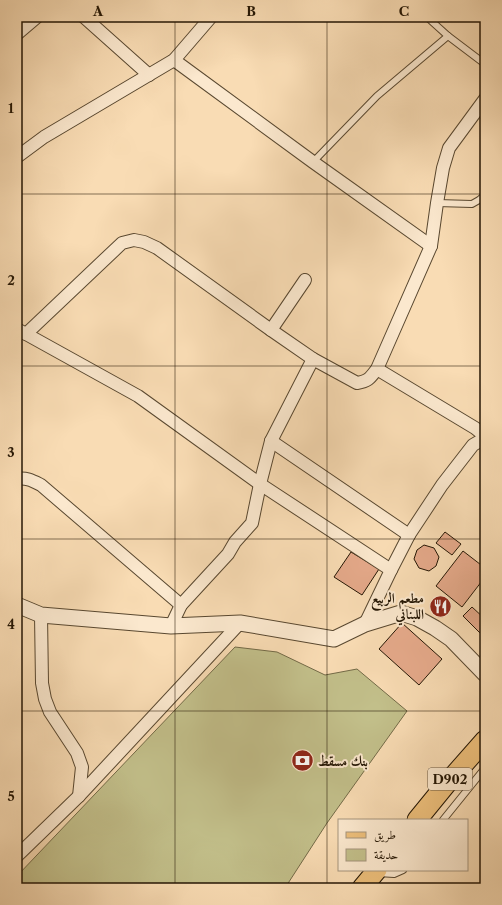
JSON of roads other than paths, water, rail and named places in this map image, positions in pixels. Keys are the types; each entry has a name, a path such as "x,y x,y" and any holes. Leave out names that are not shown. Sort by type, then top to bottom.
{"main road":[{"name":"D902","path":"418,819 485,740"}],"street":[{"path":"17,34 37,17"},
{"path":"84,17 149,75"},
{"path":"17,157 44,137 174,60 211,17"},
{"path":"174,60 431,246"},
{"path":"390,570 260,484 138,396 21,331 122,243 134,240 144,242 157,248 313,359 357,383 365,382 377,369 431,246 443,168 449,148 485,99"},
{"path":"271,330 305,280"},
{"path":"171,626 182,605 228,554 235,542 252,523 270,441 313,359"},
{"path":"365,624 390,570 409,535 442,484 472,445 485,437 475,428 377,369"},
{"path":"270,441 409,535"},
{"path":"17,479 23,478 32,480 41,485 182,605"},
{"path":"17,605 41,615 171,626 240,623 334,639 365,624 401,613 417,618 451,639 485,674"},
{"path":"41,615 42,682 45,699 50,712 77,753 82,768 79,796"},
{"path":"17,856 79,796 240,623"}],"lane":[{"path":"427,17 448,36 485,64"},
{"path":"313,162 377,96 448,36"},
{"path":"437,203 472,204 485,195"},
{"path":"444,819 485,768"},
{"path":"369,880 401,871"}],"place":[{"name":"مطعم الربيع اللبناني","path":"440,606"},
{"name":"بنك مسقط","path":"302,761"}]}
